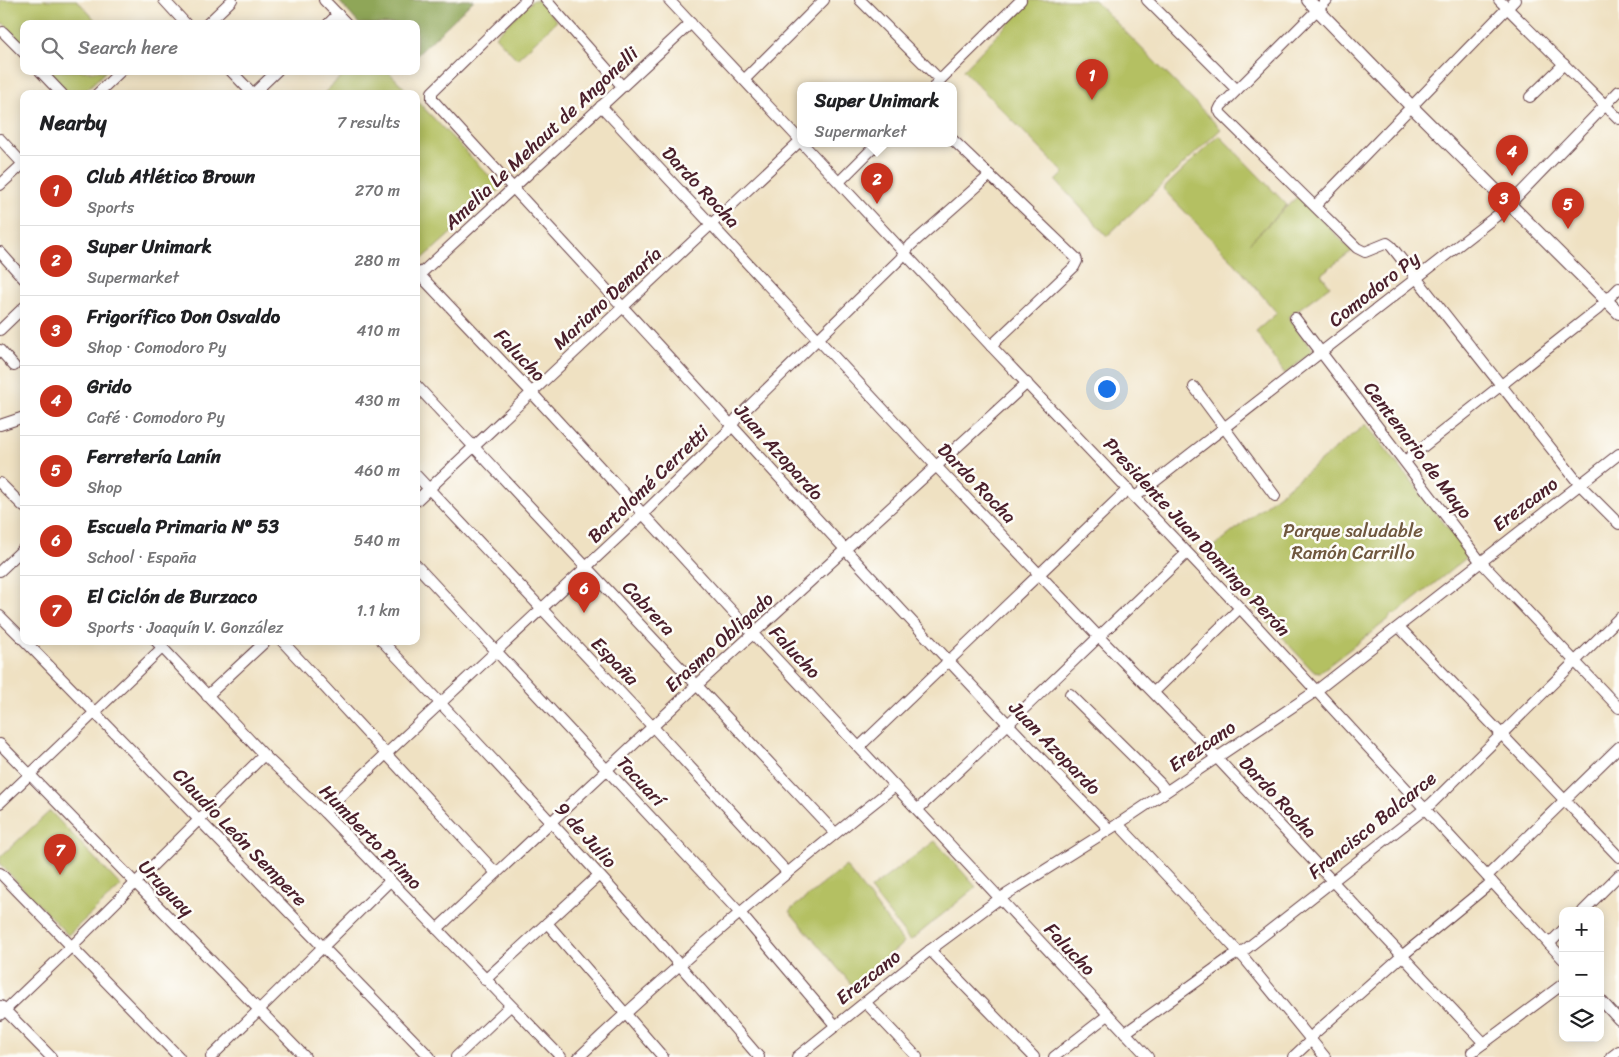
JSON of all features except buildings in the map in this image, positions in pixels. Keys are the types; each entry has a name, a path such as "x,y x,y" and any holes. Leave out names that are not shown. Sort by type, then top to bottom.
{"main road":[{"path":"1308,0 1412,107 1619,313"}],"street":[{"path":"164,0 179,20"},
{"path":"211,20 232,0"},
{"path":"324,0 343,20"},
{"name":"Juan Azopardo","path":"526,0 432,92 432,99 512,189 1008,726 1113,826 1238,953 1325,1057"},
{"path":"546,0 622,86"},
{"name":"Presidente Juan Domingo Perón","path":"669,0 797,138"},
{"path":"744,80 824,0"},
{"path":"860,0 937,82 1017,1"},
{"path":"1147,0 1237,90"},
{"path":"1327,0 1237,90 1219,110 1221,114 1360,250 1365,252 1387,243 1391,246 1580,484 1619,524"},
{"path":"1499,0 1619,118"},
{"path":"1315,206 1515,0"},
{"path":"332,20 338,14"},
{"name":"Amelia Le Mehaut de Angonelli","path":"420,273 691,23"},
{"path":"3,32 20,50"},
{"path":"1530,97 1564,64"},
{"path":"44,75 58,90"},
{"path":"101,90 118,75"},
{"path":"235,75 249,90"},
{"path":"257,90 273,75"},
{"name":"Comodoro Py","path":"859,747 1039,574 1132,493 1225,428 1511,204 1619,91"},
{"name":"Dardo Rocha","path":"601,106 936,466 1216,757 1484,1043"},
{"path":"0,139 20,161"},
{"path":"957,144 1077,261 991,346"},
{"name":"Mariano Demaría","path":"420,497 797,146"},
{"name":"Presidente Juan Domingo Perón","path":"806,147 991,346 1240,608 1559,955"},
{"path":"839,182 874,147"},
{"path":"0,185 20,167"},
{"name":"Bartolomé Cerretti","path":"324,812 644,513 911,245 990,175"},
{"path":"0,252 20,274"},
{"name":"Falucho","path":"420,277 532,393 754,635 1148,1057"},
{"path":"1405,461 1607,301 1619,288"},
{"path":"0,330 20,311"},
{"name":"Centenario de Mayo","path":"1295,318 1480,561 1619,708"},
{"path":"0,350 14,366"},
{"name":"Erasmo Obligado","path":"437,930 697,685 754,635 1027,383"},
{"path":"1194,387 1275,496"},
{"name":"Cabrera","path":"420,388 835,833"},
{"path":"0,425 20,418"},
{"name":"Erezcano","path":"798,1057 835,1025 930,950 999,899 1113,826 1316,690 1619,454"},
{"name":"España","path":"420,479 654,726 787,872"},
{"path":"0,483 20,503"},
{"path":"0,571 20,552"},
{"path":"918,809 1008,726 1098,636 1187,553"},
{"name":"Tacuarí","path":"420,568 740,913 835,1025"},
{"path":"1154,692 1240,608"},
{"name":"Claudio León Sempere","path":"0,616 20,637"},
{"name":"Francisco Balcarce","path":"1125,1033 1246,949 1424,808 1619,618"},
{"path":"1399,626 1619,857"},
{"name":"Claudio León Sempere","path":"28,645 430,1057"},
{"path":"0,804 95,713 159,645"},
{"name":"Humberto Primo","path":"159,645 264,755 324,812 561,1057"},
{"path":"207,696 262,645"},
{"path":"286,645 496,873"},
{"name":"9 de Julio","path":"386,645 680,964 759,1057"},
{"path":"1070,694 1166,791"},
{"name":"Uruguay","path":"0,744 305,1057"},
{"path":"1292,1057 1311,1040 1315,1033 1490,879 1565,800 1619,748"},
{"path":"51,1057 2,1010 71,947 200,821 264,755"},
{"path":"580,1057 625,1013 680,964 787,872 895,786"},
{"path":"0,873 180,1057"},
{"path":"1587,907 1619,875"},
{"path":"485,980 598,876"},
{"path":"211,1057 390,881"},
{"path":"547,923 663,1057"},
{"path":"1549,944 1559,934"},
{"path":"930,950 1034,1057"},
{"path":"1472,1052 1559,987"},
{"path":"864,1002 917,1057"},
{"path":"1610,1010 1619,1002"},
{"path":"1604,1003 1619,1020"},
{"path":"456,1057 510,1006"},
{"path":"1054,1057 1108,1015"},
{"path":"1611,1057 1619,1051"}],"green space":[{"path":"0,0 77,0 95,20 20,20 20,41 3,23 0,25"},
{"path":"338,0 474,0 420,52 420,20 356,20"},
{"path":"533,0 538,0 557,21 517,59 495,36"},
{"path":"1031,0 1094,0 1221,129 1107,236 1056,181 1064,173 963,70"},
{"path":"52,75 102,75 86,90 65,90"},
{"path":"343,75 392,75 406,90 327,90"},
{"path":"420,104 501,188 420,261"},
{"path":"1219,135 1287,205 1249,243 1298,196 1352,251 1321,274 1330,286 1288,317 1313,351 1285,374 1256,331 1277,313 1231,259 1163,189"},
{"name":"Parque saludable Ramón Carrillo","path":"1366,424 1466,551 1465,559 1396,614 1391,614 1389,619 1320,672 1313,671 1205,554"},
{"path":"50,811 121,886 68,935 0,864 0,857"},
{"path":"935,841 976,887 910,941 870,889"},
{"path":"846,866 904,943 852,985 789,911"}],"place":[{"name":"Club Atlético Brown","path":"1092,100"},
{"name":"Grido","path":"1512,176"},
{"name":"Super Unimark","path":"877,204"},
{"name":"Frigorífico Don Osvaldo","path":"1504,223"},
{"name":"Ferretería Lanín","path":"1568,229"},
{"name":"Escuela Primaria Nº 53","path":"584,613"},
{"name":"El Ciclón de Burzaco","path":"60,875"}]}
